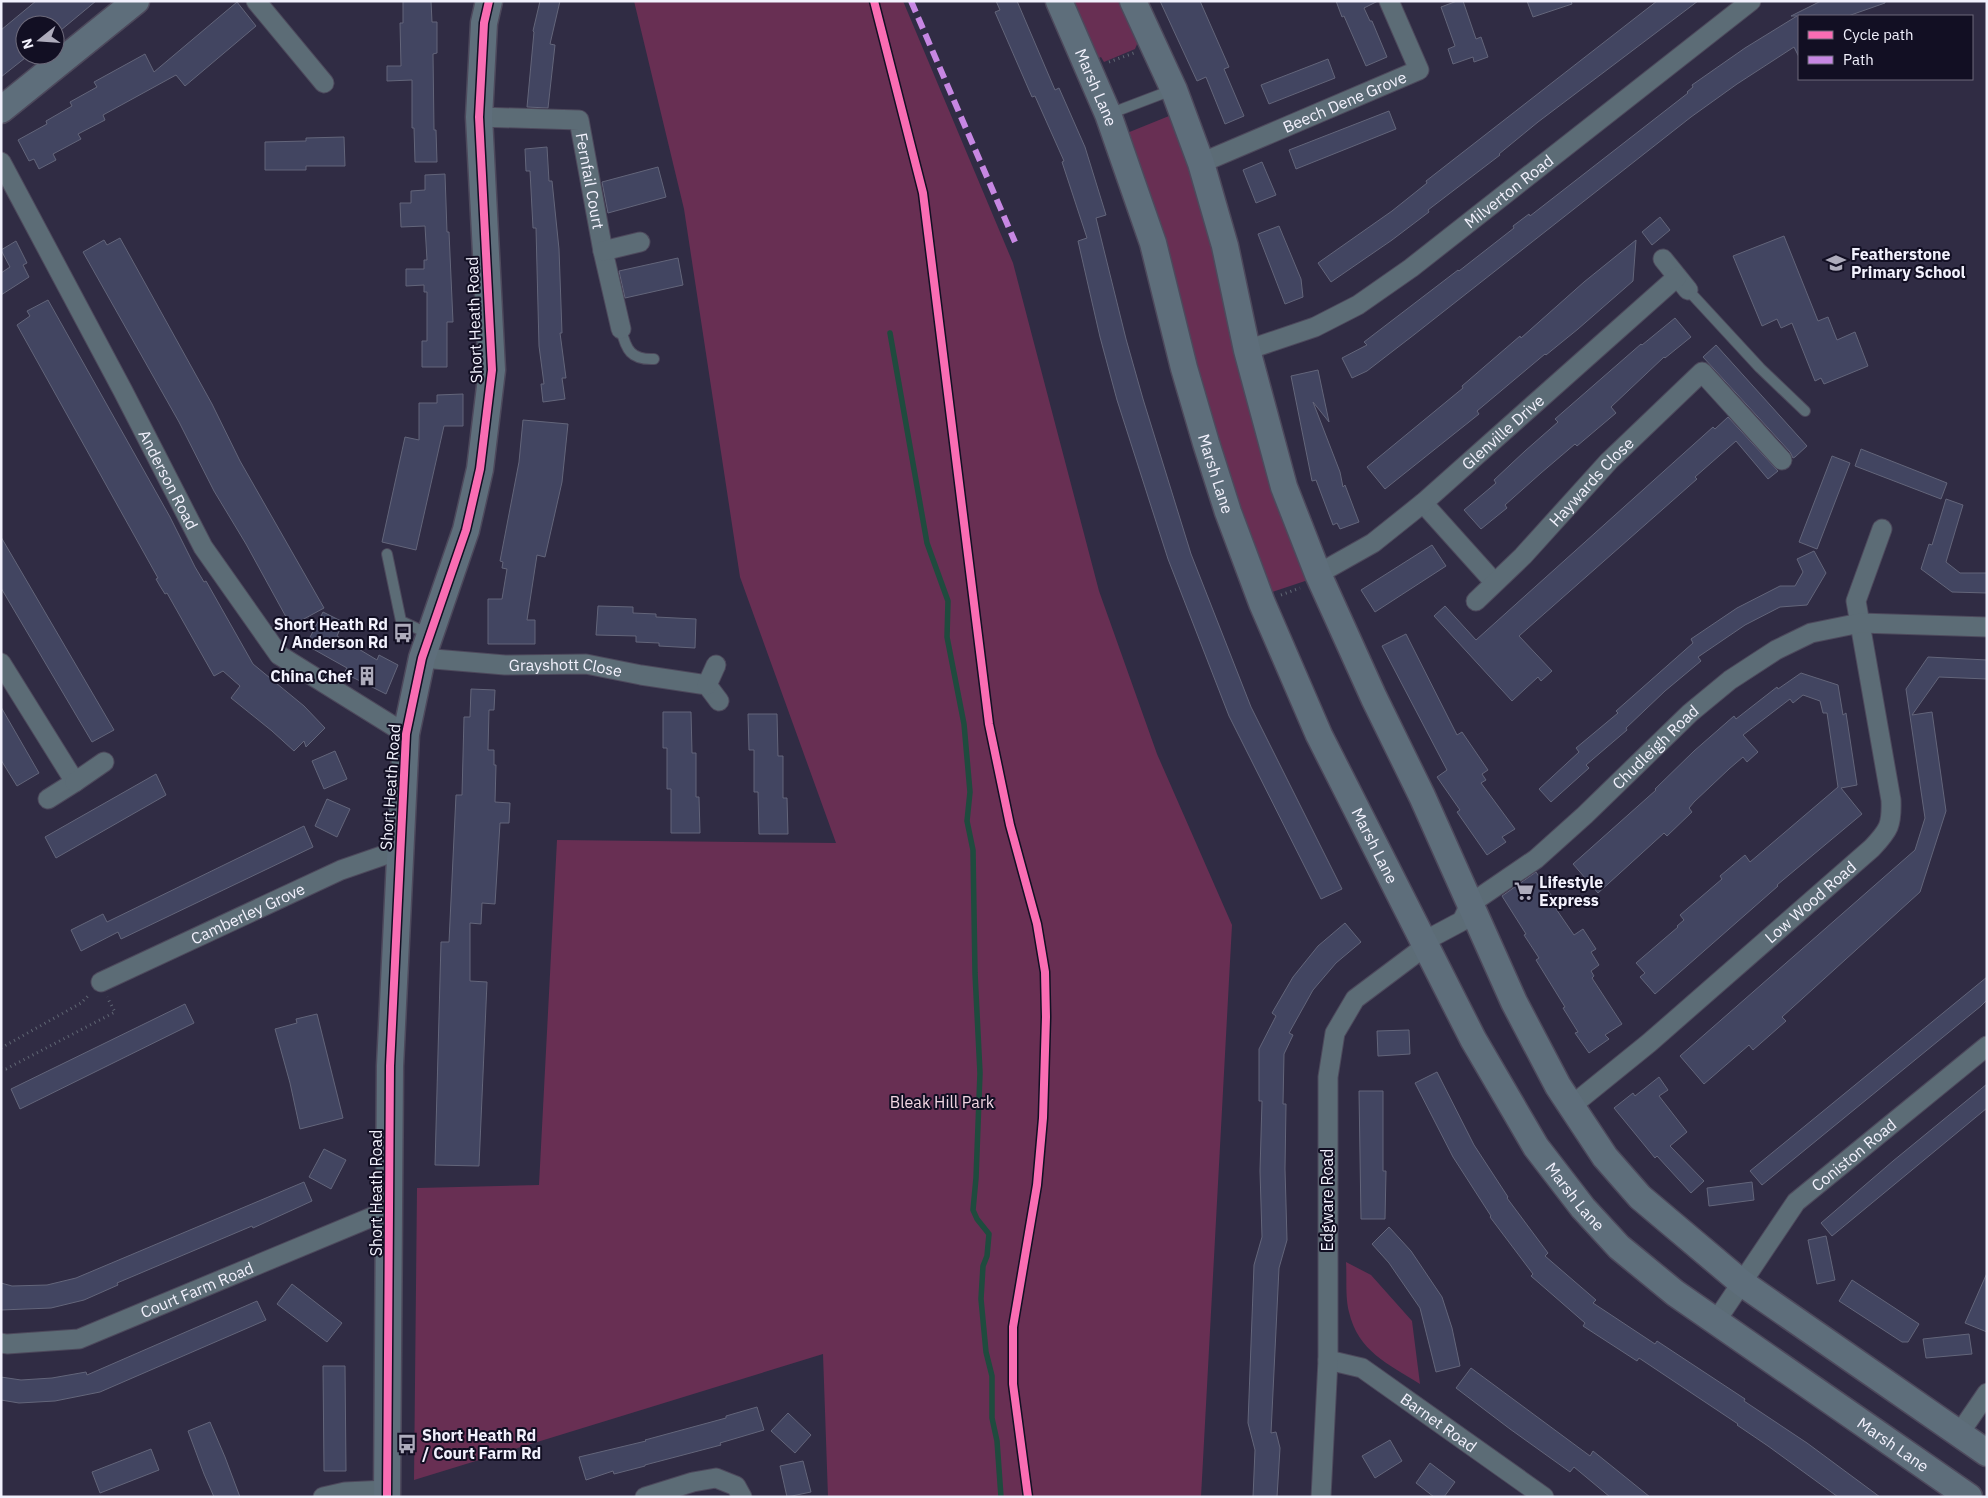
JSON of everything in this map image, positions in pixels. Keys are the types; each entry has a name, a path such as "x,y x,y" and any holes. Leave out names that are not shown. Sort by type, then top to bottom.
{"main road":[{"path":"1,110 136,1"},
{"name":"Short Heath Road","path":"387,1493 390,1066 406,734 426,646 466,530 480,469 492,370 479,117 484,23 489,1"},
{"name":"Marsh Lane","path":"1059,1 1108,114 1153,243 1184,368 1209,451 1228,512 1262,603 1319,735 1427,945 1472,1039 1536,1147 1577,1201 1619,1247 1674,1293 1970,1497"},
{"path":"1133,1 1174,90 1201,163 1225,246 1248,350 1284,487 1318,574 1374,698 1422,796 1514,1002 1570,1107 1605,1157 1640,1197 1742,1283 1987,1453"}],"street":[{"path":"256,1 324,83"},
{"name":"Beech Dene Grove","path":"1201,163 1419,70 1389,1"},
{"name":"Milverton Road","path":"1248,350 1315,327 1366,299 1411,268 1751,1"},
{"name":"Fernfail Court","path":"479,117 579,120 603,251 621,330"},
{"name":"Anderson Road","path":"1,162 123,391 203,547 279,655 406,734"},
{"name":"Fernfail Court","path":"603,251 640,242"},
{"path":"1663,259 1682,284"},
{"name":"Glenville Drive","path":"1318,574 1373,543 1424,503 1682,284"},
{"name":"Haywards Close","path":"1476,601 1523,556 1610,461 1702,372 1782,460"},
{"path":"1424,503 1494,582"},
{"path":"1860,623 1856,601 1882,529"},
{"name":"Chudleigh Road","path":"1470,904 1536,859 1585,815 1690,713 1730,680 1776,650 1812,633 1860,623 1987,627"},
{"name":"Low Wood Road","path":"1570,1107 1649,1043 1872,848 1886,833 1892,818 1891,800 1860,623"},
{"name":"Grayshott Close","path":"426,646 505,665 586,664 707,685"},
{"path":"1,663 75,782"},
{"path":"716,665 707,685 719,701"},
{"path":"48,799 104,762"},
{"name":"Camberley Grove","path":"101,982 341,870 399,850"},
{"name":"Edgware Road","path":"1321,1497 1328,1360 1328,1077 1335,1033 1355,998 1427,945 1432,937 1462,921 1470,904"},
{"name":"Coniston Road","path":"1716,1321 1796,1202 1987,1046"},
{"name":"Court Farm Road","path":"1,1343 79,1339 372,1216 390,1216"},
{"name":"Barnet Road","path":"1328,1360 1362,1368 1544,1497"},
{"path":"1959,1434 1987,1394"},
{"path":"646,1497 693,1482 716,1478 736,1486 742,1497"},
{"path":"323,1497 345,1492 387,1493"}],"lane":[{"path":"1108,114 1174,90"},
{"path":"1682,284 1760,368 1805,411"},
{"path":"621,330 630,352 636,357 644,359 654,358"},
{"path":"387,554 401,620 426,646"}],"path":[{"path":"1089,71 1153,45"},
{"path":"1262,603 1313,582 1318,574"},
{"path":"1,1048 81,1003 101,982 115,1012 6,1069 1,1068"}],"green space":[{"name":"Bleak Hill Park","path":"634,1 903,1 1013,263 1099,591 1157,754 1232,925 1201,1497 828,1497 823,1354 414,1480 417,1188 539,1185 557,840 836,843 740,577 684,209"},
{"path":"1068,1 1120,1 1138,42 1135,49 1104,62 1101,57 1097,59"},
{"path":"1169,116 1177,120 1308,580 1269,593 1236,513 1127,133"},
{"path":"1346,1262 1371,1275 1412,1321 1420,1384 1386,1363 1367,1347 1359,1337 1349,1312"}],"building":[{"path":"36,1 96,1 65,27 65,15 19,15"},
{"path":"403,1 431,1 432,22 437,22 437,53 433,54 434,130 436,130 437,162 415,162 414,128 412,128 412,80 387,81 387,66 401,66 400,23 403,23"},
{"path":"540,1 560,1 550,44 555,45 548,108 527,107 533,31"},
{"path":"996,1 1017,1 1055,90 1059,88 1085,147 1106,215 1096,218 1126,339 1191,554 1251,707 1342,889 1321,899 1229,716 1168,559 1117,400 1100,337 1078,241 1087,238 1062,162 1064,161 1035,96 1032,97 995,12 1000,10"},
{"path":"1160,1 1200,1 1229,67 1224,69 1244,116 1225,124 1206,77 1197,81"},
{"path":"1336,1 1378,1 1364,8 1370,21 1372,21 1387,57 1366,66"},
{"path":"1457,1 1463,1 1476,39 1481,37 1488,57 1474,62 1473,57 1453,64 1448,49 1455,46 1441,7"},
{"path":"1527,1 1571,1 1572,4 1533,17"},
{"path":"1657,1 1698,1 1538,122 1500,155 1428,210 1429,212 1331,282 1318,263 1392,211 1427,183 1426,181"},
{"path":"1821,1 1885,1 1885,3 1851,15 1798,15 1798,55 1794,47 1691,117 1367,371 1352,378 1342,358 1367,345 1364,342 1459,271 1514,228 1513,226 1529,214 1530,216 1688,93 1693,87 1692,85 1745,48 1797,16 1791,16"},
{"path":"237,2 256,26 185,86 176,75 103,115 105,120 78,134 81,139 53,154 56,160 39,169 34,159 29,161 18,140 47,124 46,121 72,106 70,102 97,87 94,82 145,54 154,72"},
{"path":"15,18 16,65 1,77 1,30"},
{"path":"1328,59 1335,78 1269,104 1261,85"},
{"path":"1389,111 1396,129 1296,169 1289,150"},
{"path":"344,137 345,166 306,166 306,170 265,170 265,142 306,141 306,138"},
{"path":"547,147 549,181 552,181 559,249 562,333 560,333 566,378 562,378 565,399 543,402 541,384 544,384 539,346 536,228 533,228 530,171 526,171 525,149"},
{"path":"1262,162 1276,195 1256,203 1243,170"},
{"path":"658,167 666,197 608,213 602,182"},
{"path":"445,174 453,322 447,322 447,367 422,367 422,341 427,341 427,292 424,292 424,285 406,286 406,269 424,269 424,260 427,260 425,226 401,227 400,203 411,203 411,191 425,190 425,175"},
{"path":"1660,217 1670,230 1652,245 1642,232"},
{"path":"1279,226 1301,279 1303,297 1285,304 1258,234"},
{"path":"1784,236 1818,321 1828,317 1837,340 1855,332 1868,366 1824,384 1821,378 1815,381 1792,323 1781,328 1777,319 1762,326 1733,256"},
{"path":"120,238 212,404 240,461 324,608 291,626 246,544 214,491 179,422 83,252 104,240 107,245"},
{"path":"1636,240 1633,281 1578,329 1477,411 1479,414 1385,489 1367,467 1463,388 1462,386 1520,336 1521,338 1584,282"},
{"path":"16,241 27,263 23,265 29,277 1,295 1,273 10,267 1,250"},
{"path":"678,258 683,285 625,298 619,271"},
{"path":"48,300 170,517 195,567 204,582 206,581 253,664 304,706 325,728 306,747 304,741 294,751 231,698 240,686 223,671 214,676 167,593 165,594 160,586 156,579 158,578 17,325 30,316 27,311"},
{"path":"1675,318 1691,337 1664,357 1611,407 1616,413 1541,473 1505,505 1507,508 1481,529 1464,510 1496,483 1494,480 1558,422 1555,419 1641,344"},
{"path":"1716,345 1807,446 1795,457 1793,458 1790,452 1703,357"},
{"path":"1318,370 1329,422 1313,402 1340,472 1343,487 1345,485 1359,522 1340,529 1337,523 1333,525 1316,480 1312,481 1291,376"},
{"path":"463,394 463,426 444,426 416,550 382,542 405,437 419,440 419,403 437,403 437,395"},
{"path":"1728,417 1778,471 1768,479 1736,441 1695,477 1697,479 1519,636 1552,671 1541,681 1538,677 1512,701 1434,616 1445,606 1476,640 1713,427 1715,429"},
{"path":"523,420 568,424 562,482 545,557 537,555 527,620 535,620 535,644 488,644 488,599 502,599 507,569 502,568 503,562 500,561 519,462"},
{"path":"1861,449 1947,483 1941,499 1855,466"},
{"path":"1832,456 1850,463 1817,549 1799,542"},
{"path":"1946,499 1963,505 1946,562 1960,573 1987,573 1987,593 1952,592 1921,569 1929,544 1932,545"},
{"path":"1,537 114,730 92,742 1,588"},
{"path":"1432,545 1446,566 1375,612 1361,590"},
{"path":"1814,551 1826,573 1807,605 1780,607 1745,625 1698,657 1701,661 1665,691 1626,728 1627,730 1586,765 1589,768 1551,802 1539,789 1579,752 1576,748 1618,713 1616,711 1693,643 1691,639 1737,608 1780,586 1795,586 1803,572 1797,559"},
{"path":"598,606 633,607 633,613 656,614 656,617 696,619 695,648 659,646 659,643 636,642 636,636 596,635"},
{"path":"323,612 343,622 337,636 377,660 379,655 398,665 386,694 344,673 347,668 306,645"},
{"path":"1406,634 1457,735 1462,732 1488,770 1482,774 1486,780 1481,783 1515,829 1502,837 1506,842 1487,855 1457,812 1460,810 1437,777 1447,770 1382,646"},
{"path":"1928,657 1987,660 1987,679 1939,677 1912,715 1932,712 1946,811 1920,892 1782,1017 1786,1021 1753,1050 1749,1045 1704,1084 1680,1056 1915,850 1925,818 1906,689"},
{"path":"1801,673 1838,685 1843,715 1846,713 1857,785 1841,788 1862,814 1777,885 1655,994 1640,977 1645,973 1636,963 1678,927 1684,920 1680,915 1722,879 1720,876 1745,855 1750,862 1838,787 1827,713 1823,713 1820,701 1803,695 1793,703 1790,699 1743,735 1758,752 1747,762 1743,757 1729,769 1694,802 1689,808 1692,812 1667,836 1664,833 1598,893 1573,864 1656,790 1694,751 1734,716 1736,719 1777,687 1778,689"},
{"path":"471,689 495,690 494,710 489,710 488,750 494,750 494,765 496,765 495,802 510,803 509,823 500,823 495,904 482,903 481,924 470,923 470,981 487,982 479,1166 435,1165 441,942 449,942 456,795 462,795 464,717 470,717"},
{"path":"1,707 39,773 17,786 1,760"},
{"path":"663,712 691,712 692,753 696,753 696,797 699,797 700,833 671,833 671,789 667,789 667,748 663,748"},
{"path":"748,714 777,714 778,756 783,756 783,798 787,798 788,834 759,834 758,792 754,792 754,750 749,750"},
{"path":"335,751 347,779 324,789 312,761"},
{"path":"156,774 166,795 56,858 45,837"},
{"path":"327,799 350,809 337,837 315,826"},
{"path":"304,826 313,847 121,939 118,932 81,951 71,930 103,914 107,922"},
{"path":"1536,872 1557,904 1554,906 1574,935 1583,929 1596,949 1591,952 1599,965 1591,971 1594,976 1592,978 1622,1024 1605,1035 1609,1039 1589,1053 1575,1033 1578,1032 1563,1008 1565,1007 1536,960 1539,958 1524,935 1526,934 1502,896"},
{"path":"1345,923 1361,942 1336,963 1313,990 1289,1033 1293,1035 1284,1054 1283,1104 1286,1104 1287,1240 1279,1268 1271,1433 1276,1432 1280,1448 1277,1497 1253,1497 1255,1450 1248,1423 1254,1265 1262,1237 1260,1171 1262,1101 1259,1101 1259,1049 1276,1016 1272,1013 1293,977 1318,946"},
{"path":"1987,977 1987,1000 1981,1006 1762,1185 1750,1171"},
{"path":"185,1004 194,1023 20,1109 11,1089"},
{"path":"317,1014 343,1118 300,1129 275,1029 297,1023 296,1019"},
{"path":"1409,1030 1410,1054 1378,1056 1377,1031"},
{"path":"1437,1072 1474,1145 1507,1198 1548,1253 1545,1256 1596,1300 1593,1303 1655,1344 1657,1341 1745,1399 1744,1401 1807,1443 1880,1497 1838,1497 1738,1424 1639,1358 1637,1361 1583,1326 1585,1323 1531,1276 1533,1274 1490,1217 1453,1157 1415,1083"},
{"path":"1659,1077 1668,1090 1659,1096 1687,1132 1670,1146 1704,1181 1691,1193 1657,1156 1655,1158 1614,1108 1633,1093 1635,1096"},
{"path":"1987,1084 1987,1108 1832,1236 1821,1223"},
{"path":"1359,1091 1383,1091 1383,1171 1386,1171 1385,1219 1361,1219"},
{"path":"324,1149 346,1160 331,1189 309,1177"},
{"path":"304,1182 312,1201 253,1228 252,1226 117,1283 118,1285 84,1300 51,1308 1,1310 1,1283 12,1286 47,1285 76,1278"},
{"path":"1752,1182 1754,1200 1709,1206 1707,1188"},
{"path":"1389,1227 1411,1251 1442,1297 1452,1328 1460,1366 1436,1372 1420,1308 1389,1263 1372,1244"},
{"path":"1826,1236 1835,1280 1817,1284 1808,1240"},
{"path":"1987,1273 1987,1332 1965,1323"},
{"path":"1852,1280 1919,1324 1908,1342 1902,1342 1839,1301"},
{"path":"292,1284 342,1323 327,1342 277,1304"},
{"path":"257,1301 266,1320 100,1392 55,1401 19,1403 1,1400 1,1377 21,1380 52,1378 86,1372 87,1375"},
{"path":"1969,1334 1972,1354 1926,1358 1923,1339"},
{"path":"323,1366 345,1366 346,1471 324,1471"},
{"path":"1471,1368 1590,1456 1593,1451 1650,1497 1610,1497 1574,1467 1570,1472 1510,1429 1456,1388"},
{"path":"757,1407 764,1430 720,1443 721,1445 614,1474 613,1471 586,1480 579,1457 646,1441"},
{"path":"788,1413 811,1435 795,1453 771,1431"},
{"path":"210,1422 240,1497 214,1497 204,1474 188,1431"},
{"path":"1390,1440 1402,1461 1375,1478 1362,1456"},
{"path":"151,1449 159,1470 100,1493 92,1472"},
{"path":"803,1461 811,1492 787,1497 780,1466"},
{"path":"1430,1463 1455,1482 1444,1497 1434,1497 1416,1483"}],"waterway":[{"path":"890,333 927,543 948,601 947,637 964,724 970,792 967,821 973,850 975,973 980,1073 973,1210 977,1219 989,1234 987,1256 983,1266 981,1299 986,1352 992,1376 992,1418 997,1441 1001,1497"}],"marked path":[{"path":"911,1 1015,242"}],"cycle path":[{"path":"387,1497 390,1066 406,734 422,658 466,530 480,469 492,370 479,117 484,23 489,1"},
{"path":"874,1 923,193 989,724 1010,825 1037,924 1045,972 1046,1017 1043,1118 1037,1185 1013,1327 1013,1384 1028,1497"}],"place":[{"name":"Featherstone Primary School","path":"1836,263"},
{"name":"Short Heath Rd / Anderson Rd","path":"403,633"},
{"name":"China Chef","path":"367,676"},
{"name":"Lifestyle Express","path":"1524,891"},
{"name":"Short Heath Rd / Court Farm Rd","path":"407,1444"}]}
